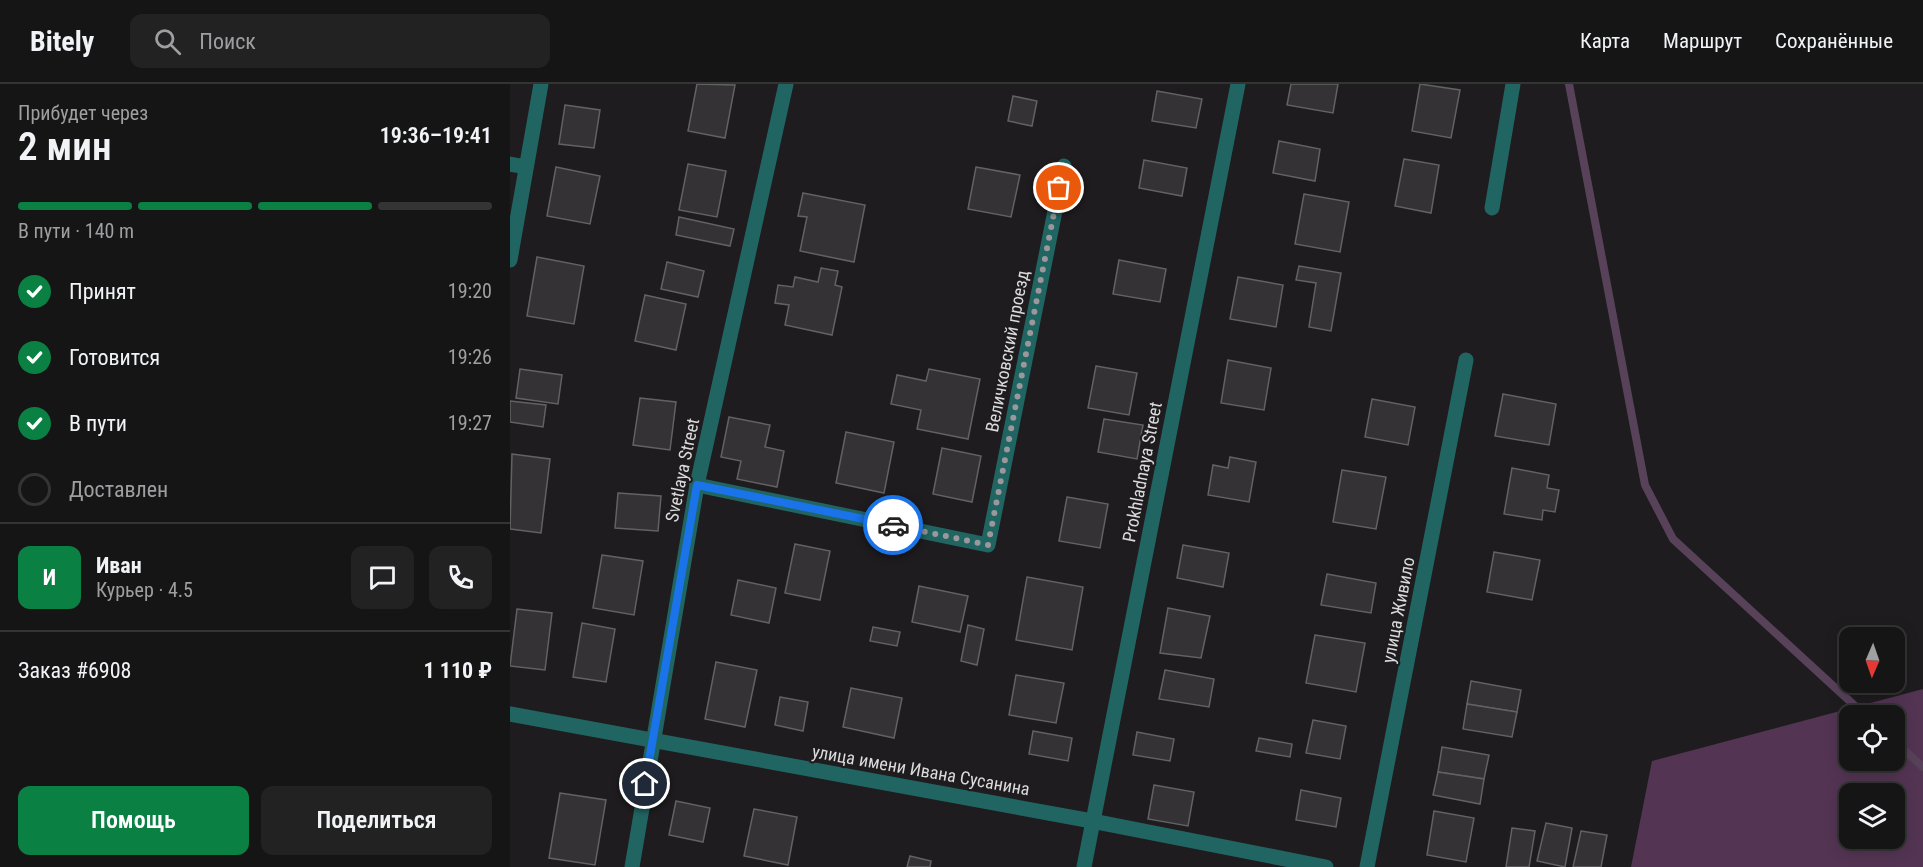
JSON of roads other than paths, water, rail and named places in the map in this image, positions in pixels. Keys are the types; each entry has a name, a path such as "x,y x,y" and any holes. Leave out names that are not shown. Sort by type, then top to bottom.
{"street":[{"path":"510,260 541,84"},
{"name":"Svetlaya Street","path":"632,867 697,485 786,84"},
{"name":"Prokhladnaya Street","path":"1084,867 1239,84"},
{"path":"1492,208 1514,84"},
{"path":"510,164 526,167"},
{"name":"Величковский проезд","path":"697,485 988,545 1064,166"},
{"name":"улица Живило","path":"1367,867 1466,360"},
{"name":"улица имени Ивана Сусанина","path":"510,714 652,742 1092,821 1326,867"}],"waterway":[{"path":"1569,84 1645,485 1673,539 1854,705"},
{"path":"1905,751 1923,767"}]}
